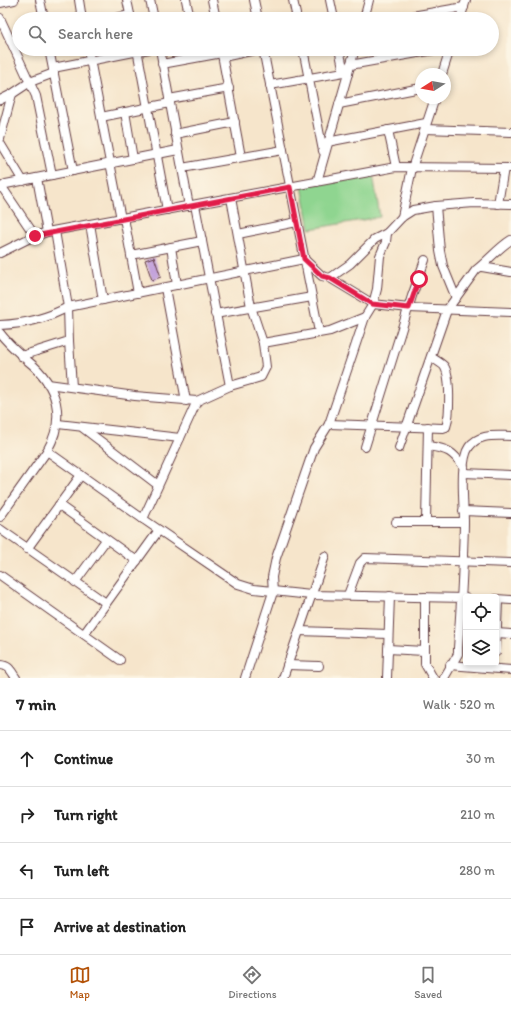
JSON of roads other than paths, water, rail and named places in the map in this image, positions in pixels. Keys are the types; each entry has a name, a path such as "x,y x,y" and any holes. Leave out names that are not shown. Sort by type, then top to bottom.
{"street":[{"path":"0,2 14,0"},
{"path":"40,0 43,12"},
{"path":"79,0 81,12"},
{"path":"127,0 130,12"},
{"path":"150,0 153,12"},
{"path":"186,0 189,12"},
{"path":"212,0 215,12"},
{"path":"257,0 254,0 257,12"},
{"path":"294,0 296,12"},
{"path":"330,0 333,12"},
{"path":"366,12 369,0"},
{"path":"426,12 465,3"},
{"path":"0,18 12,36"},
{"path":"21,56 36,96 52,175"},
{"path":"51,56 73,171"},
{"path":"89,56 138,293"},
{"path":"0,100 30,82 54,71 111,56"},
{"path":"138,56 167,210"},
{"path":"161,56 178,150 202,241 230,386"},
{"path":"162,64 206,56"},
{"path":"223,56 241,157"},
{"path":"264,56 318,332"},
{"path":"304,56 324,153"},
{"path":"341,56 346,73"},
{"path":"317,182 327,142 339,104 346,73 353,56"},
{"path":"350,65 401,56"},
{"path":"444,68 448,56"},
{"path":"270,85 346,73"},
{"path":"101,117 229,88"},
{"path":"339,104 415,89"},
{"path":"0,139 12,94"},
{"path":"402,217 412,168 433,104"},
{"path":"125,112 133,159"},
{"path":"175,134 235,122"},
{"path":"327,142 388,130 426,126 511,132"},
{"path":"388,130 396,168"},
{"path":"0,143 23,181"},
{"path":"35,236 1,187 37,178 178,150"},
{"path":"182,168 283,150"},
{"path":"0,253 35,236 51,232 396,168 507,168 498,204"},
{"path":"37,178 68,307 72,387"},
{"path":"48,384 135,396 197,401 230,386 261,377 265,372 266,367 263,343 251,307 231,198"},
{"path":"330,278 350,264 375,239 387,233 402,217 413,210 436,206 474,203 511,204"},
{"path":"436,206 437,232 442,259 456,298"},
{"path":"238,234 297,222"},
{"path":"90,224 103,300"},
{"path":"245,678 274,592 272,577 281,543 314,448 330,424 365,317 372,304 377,289 380,256 386,242 387,233"},
{"path":"399,448 447,310 476,270 482,267 487,259 511,240"},
{"path":"131,255 202,241"},
{"path":"171,247 178,285"},
{"path":"0,324 10,324 47,316 68,307 304,259"},
{"path":"304,259 322,276 330,278 372,304 409,308 511,312"},
{"path":"365,447 409,308 426,260"},
{"path":"482,267 511,272"},
{"path":"165,288 186,401"},
{"path":"215,314 312,297"},
{"path":"263,343 337,329 365,317"},
{"path":"0,333 21,356 35,368 48,384 57,407 58,424 54,439 48,451 0,517"},
{"path":"21,356 69,340"},
{"path":"330,424 446,427 449,396 444,366 431,357"},
{"path":"143,520 197,401"},
{"path":"58,424 180,438"},
{"path":"82,427 158,485"},
{"path":"426,521 428,427"},
{"path":"463,594 464,511 462,484 464,454 478,438 486,436 511,436"},
{"path":"428,446 447,450 452,453 464,470 511,475"},
{"path":"48,451 143,520 238,584 254,589 274,592 425,598 463,598 458,654 450,665 444,678"},
{"path":"27,549 81,475"},
{"path":"59,505 137,561"},
{"path":"464,511 511,513"},
{"path":"396,522 464,522"},
{"path":"0,529 106,603"},
{"path":"84,634 159,530"},
{"path":"75,582 106,540"},
{"path":"283,678 325,556"},
{"path":"348,595 360,563 365,558 511,563"},
{"path":"0,575 120,660"},
{"path":"387,678 390,596"},
{"path":"425,598 425,664 433,678"},
{"path":"499,600 511,600"},
{"path":"299,631 388,634"},
{"path":"499,633 511,634"},
{"path":"388,649 424,651"},
{"path":"0,665 5,665 10,668 16,678"},
{"path":"287,665 319,666"},
{"path":"450,665 463,665"},
{"path":"496,666 511,670"}]}
